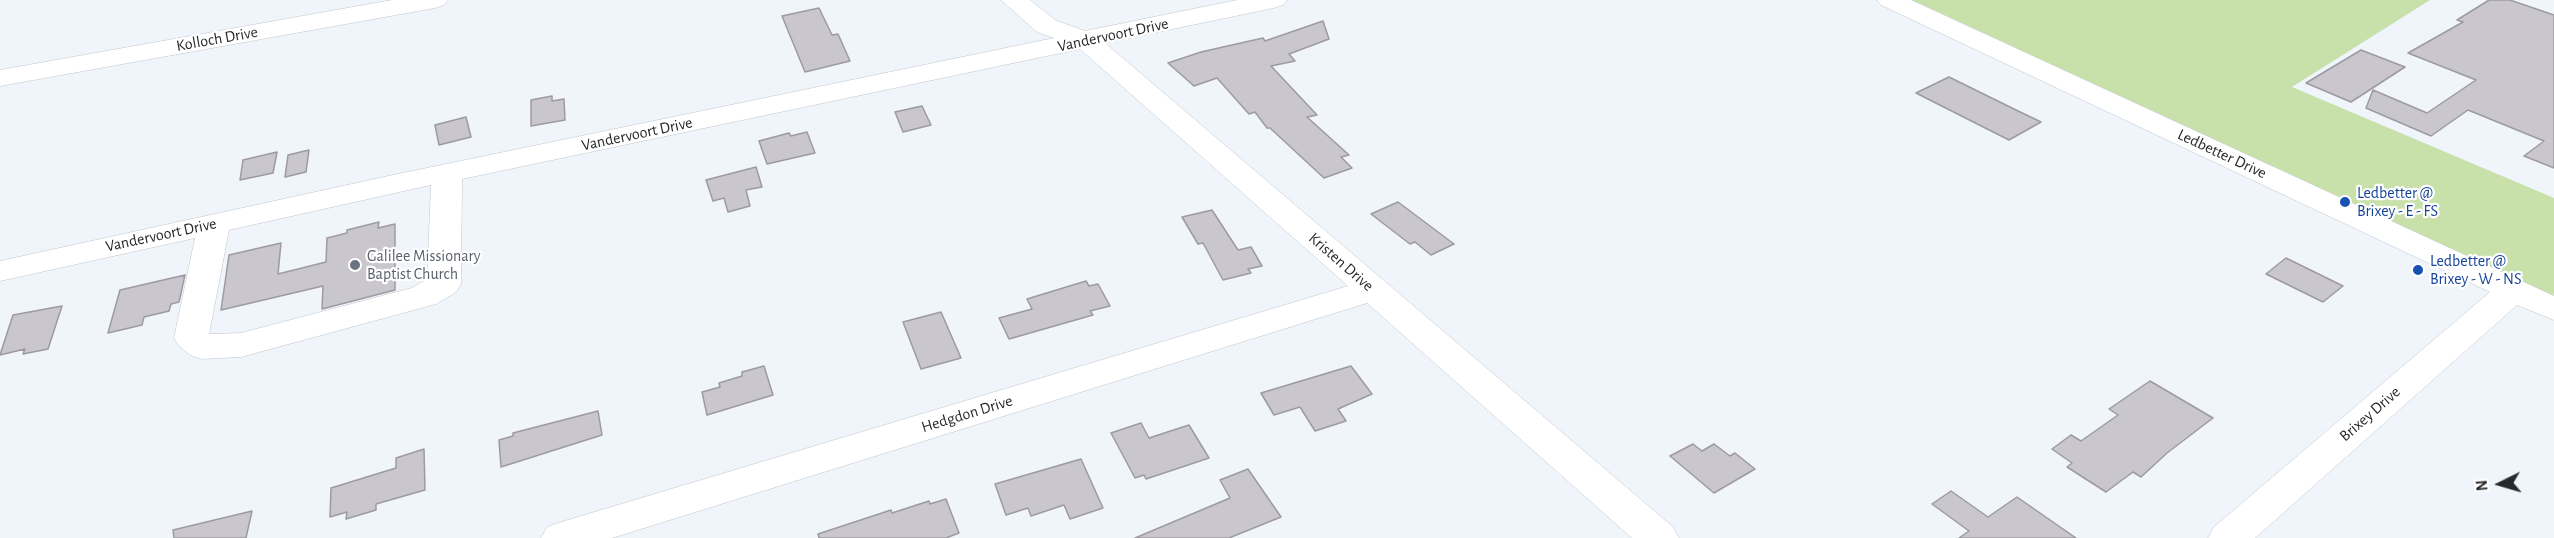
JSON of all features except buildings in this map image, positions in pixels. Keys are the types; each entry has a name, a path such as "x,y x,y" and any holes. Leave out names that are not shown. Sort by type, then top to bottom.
{"street":[{"name":"Kolloch Drive","path":"0,78 435,0"},
{"name":"Kristen Drive","path":"1014,0 1046,26 1087,41 1659,538"},
{"name":"Vandervoort Drive","path":"0,270 447,173 1087,41 1274,0"},
{"name":"Ledbetter Drive","path":"1890,0 2554,309"},
{"path":"214,224 191,338 202,347 241,345 424,296 444,284 447,173"},
{"name":"Hedgdon Drive","path":"561,538 1373,290"},
{"name":"Brixey Drive","path":"2228,538 2513,290"}],"green space":[{"path":"1912,0 2430,0 2292,87 2554,198 2554,296"}],"place":[{"name":"Ledbetter @ Brixey - E - FS","path":"2345,202"},
{"name":"Galilee Missionary Baptist Church","path":"355,265"},
{"name":"Ledbetter @ Brixey - W - NS","path":"2418,270"}]}
